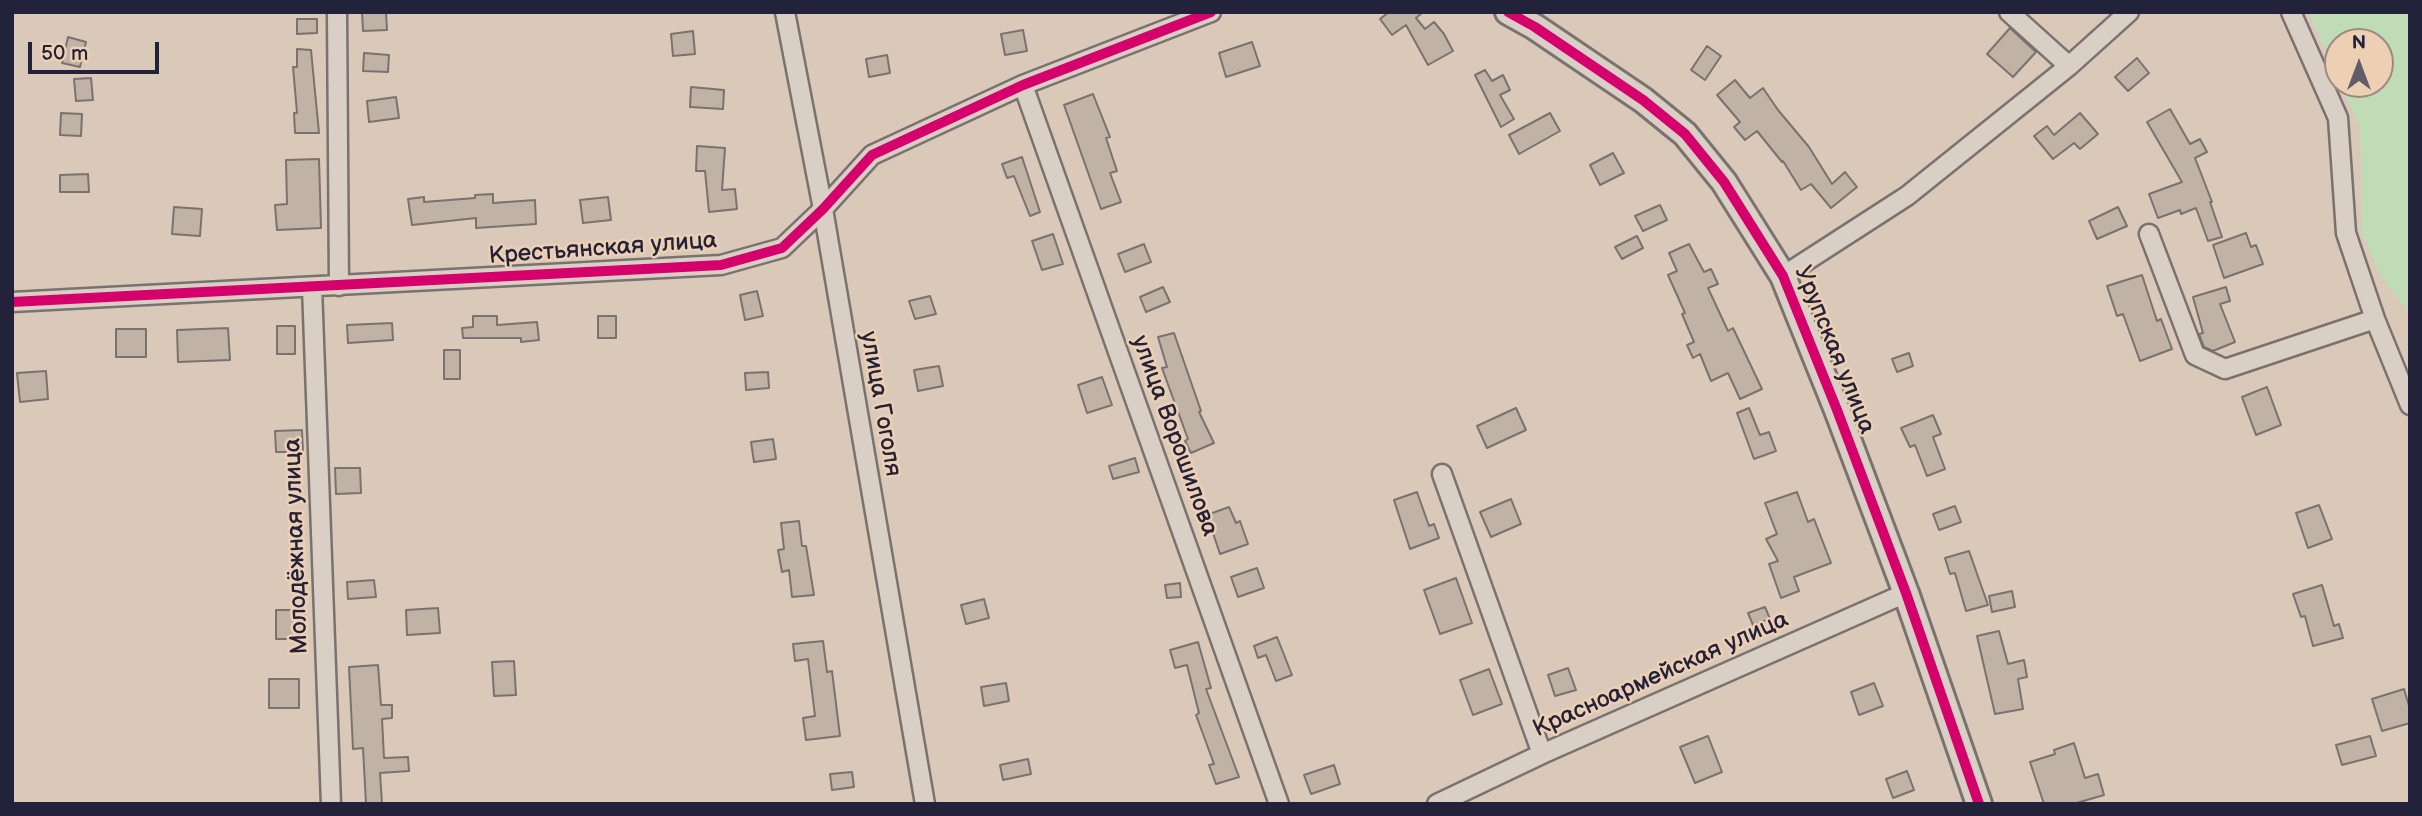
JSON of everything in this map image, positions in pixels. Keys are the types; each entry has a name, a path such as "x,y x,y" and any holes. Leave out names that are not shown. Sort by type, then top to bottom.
{"street":[{"path":"337,12 339,286"},
{"name":"улица Гоголя","path":"785,12 823,209 925,804"},
{"name":"Крестьянская улица","path":"12,302 721,265 782,248 823,209 872,155 1023,85 1211,12"},
{"name":"Урупская улица","path":"1508,12 1535,27 1643,100 1685,134 1724,181 1783,276 1906,593 1979,804"},
{"path":"2009,12 2069,66"},
{"path":"1783,276 1907,196 2069,66 2129,12"},
{"path":"2291,12 2338,118 2346,233 2375,319 2410,405"},
{"name":"улица Ворошилова","path":"1023,85 1279,804"},
{"path":"2149,234 2195,355 2225,369 2375,319"},
{"name":"Молодёжная улица","path":"312,287 331,804"},
{"path":"1443,474 1542,754"},
{"name":"Красноармейская улица","path":"1437,804 1542,754 1906,593"}],"green space":[{"path":"2308,12 2410,12 2410,314 2380,275 2362,233 2360,127 2347,98 2394,98 2394,28 2324,28 2324,47"}],"building":[{"path":"362,12 386,12 387,30 363,31"},
{"path":"1389,12 1423,12 1416,18 1425,29 1434,22 1453,51 1428,65 1406,25 1392,35 1380,19"},
{"path":"297,19 317,19 317,33 297,34"},
{"path":"2010,28 2036,52 2013,77 1987,54"},
{"path":"1023,30 1027,51 1005,55 1001,34"},
{"path":"693,31 695,54 673,56 671,34"},
{"path":"68,37 86,42 80,67 62,63"},
{"path":"1252,42 1260,66 1226,77 1219,53"},
{"path":"1707,46 1721,56 1705,80 1691,70"},
{"path":"297,49 311,50 319,133 295,133 294,113 297,113 293,67 297,67"},
{"path":"364,53 389,55 388,72 363,71"},
{"path":"887,55 890,73 869,77 866,59"},
{"path":"2137,58 2149,73 2128,91 2115,77"},
{"path":"1485,70 1492,81 1503,75 1510,90 1500,95 1514,119 1501,127 1475,75"},
{"path":"91,78 93,100 76,101 74,79"},
{"path":"1735,80 1750,98 1763,88 1809,147 1832,184 1845,172 1857,187 1831,208 1811,184 1801,190 1783,161 1757,131 1745,140 1734,127 1740,122 1717,95"},
{"path":"691,87 724,90 723,109 690,107"},
{"path":"1093,94 1110,137 1106,138 1117,171 1110,173 1121,202 1101,209 1064,105"},
{"path":"396,97 399,118 369,122 367,101"},
{"path":"2170,109 2190,144 2200,139 2207,152 2195,158 2222,237 2208,241 2196,208 2181,214 2180,210 2158,218 2149,194 2182,182 2147,122"},
{"path":"61,113 82,114 81,136 60,135"},
{"path":"1550,113 1560,131 1519,154 1509,135"},
{"path":"2080,113 2098,134 2080,149 2074,143 2053,159 2034,136 2047,126 2054,135"},
{"path":"697,146 725,148 722,190 735,189 737,209 709,212 705,171 696,171"},
{"path":"1613,153 1624,173 1600,185 1590,165"},
{"path":"1022,157 1040,212 1030,216 1014,176 1007,178 1002,164"},
{"path":"319,159 321,228 277,230 275,205 287,204 286,160"},
{"path":"88,174 89,192 60,192 60,175"},
{"path":"493,194 493,203 535,200 536,224 476,228 476,218 412,225 408,199 424,197 424,202"},
{"path":"608,197 611,220 583,223 580,200"},
{"path":"1660,205 1667,220 1643,231 1635,216"},
{"path":"174,207 202,209 200,236 172,234"},
{"path":"2118,207 2127,226 2097,239 2089,221"},
{"path":"2246,233 2251,247 2256,245 2263,264 2224,278 2213,245"},
{"path":"1053,234 1063,264 1042,270 1032,241"},
{"path":"1637,236 1643,248 1622,259 1615,247"},
{"path":"1144,244 1151,262 1125,272 1118,254"},
{"path":"1689,244 1704,272 1711,269 1718,284 1708,288 1728,331 1733,328 1762,389 1740,399 1728,373 1711,381 1700,354 1693,358 1687,345 1694,342 1682,314 1685,313 1668,275 1677,271 1669,253"},
{"path":"2142,275 2157,321 2161,319 2172,349 2140,361 2123,314 2117,316 2107,286"},
{"path":"1163,287 1170,302 1146,312 1140,297"},
{"path":"2226,287 2230,301 2220,304 2235,342 2213,351 2204,347 2199,334 2203,333 2193,297"},
{"path":"757,291 763,316 745,320 740,295"},
{"path":"930,296 936,314 915,319 909,301"},
{"path":"473,316 497,316 497,325 537,322 539,340 521,342 521,338 463,338 462,328 473,327"},
{"path":"598,316 616,316 616,338 598,338"},
{"path":"392,323 393,340 348,343 347,325"},
{"path":"277,326 295,326 295,354 277,354"},
{"path":"228,328 230,360 178,362 177,330"},
{"path":"116,329 146,329 146,357 116,357"},
{"path":"1174,333 1201,411 1199,412 1214,443 1191,453 1162,368 1167,367 1158,337"},
{"path":"444,350 460,350 460,379 444,379"},
{"path":"1909,353 1913,366 1897,372 1892,359"},
{"path":"939,366 943,386 918,391 914,370"},
{"path":"46,371 48,399 20,402 17,373"},
{"path":"768,372 769,388 746,390 745,373"},
{"path":"1102,377 1112,405 1087,413 1078,385"},
{"path":"2267,387 2281,425 2256,435 2242,397"},
{"path":"1516,408 1526,430 1487,448 1477,426"},
{"path":"1749,408 1760,435 1769,432 1776,451 1754,459 1737,413"},
{"path":"1933,415 1941,434 1933,437 1945,469 1927,476 1915,445 1910,447 1901,428"},
{"path":"302,430 303,452 276,452 275,431"},
{"path":"773,439 776,459 754,462 751,442"},
{"path":"1135,458 1139,472 1113,479 1109,466"},
{"path":"335,468 360,468 361,493 336,494"},
{"path":"1417,492 1429,526 1434,524 1439,538 1410,549 1394,500"},
{"path":"1797,492 1808,522 1814,519 1831,563 1794,577 1799,591 1781,598 1769,564 1778,561 1766,539 1777,534 1765,503"},
{"path":"1511,499 1521,524 1491,537 1480,512"},
{"path":"2319,505 2332,539 2308,548 2296,513"},
{"path":"1955,506 1961,522 1939,530 1933,514"},
{"path":"1229,507 1236,523 1240,521 1248,544 1220,554 1207,515"},
{"path":"799,521 814,595 792,597 789,570 782,572 778,550 784,549 781,523"},
{"path":"1969,551 1988,605 1966,611 1955,573 1950,574 1945,558"},
{"path":"1257,568 1264,588 1238,597 1231,577"},
{"path":"1456,578 1472,623 1440,634 1424,590"},
{"path":"374,580 376,597 348,599 347,582"},
{"path":"1180,583 1181,597 1167,598 1165,585"},
{"path":"2322,585 2334,626 2339,624 2343,638 2313,646 2305,616 2301,617 2293,594"},
{"path":"2012,591 2015,607 1992,612 1989,596"},
{"path":"984,599 989,618 966,624 961,605"},
{"path":"1765,607 1770,619 1753,625 1748,613"},
{"path":"438,608 440,633 407,635 406,610"},
{"path":"276,610 305,610 305,639 276,639"},
{"path":"1999,631 2008,664 2024,660 2027,677 2018,679 2023,709 1995,714 1977,636"},
{"path":"1277,637 1292,675 1276,681 1266,655 1258,658 1254,646"},
{"path":"823,641 827,672 832,671 840,736 806,740 803,718 815,716 808,659 795,661 793,644"},
{"path":"1198,642 1211,688 1206,689 1239,777 1216,784 1209,765 1214,764 1196,715 1199,713 1187,665 1175,668 1170,650"},
{"path":"514,661 516,695 494,696 492,662"},
{"path":"378,665 381,705 392,705 392,718 382,719 384,758 408,757 409,771 380,773 382,804 366,804 363,748 353,749 349,667"},
{"path":"1568,668 1576,690 1555,696 1548,675"},
{"path":"1489,669 1502,704 1473,715 1460,680"},
{"path":"269,679 299,679 299,708 269,708"},
{"path":"1006,683 1009,701 984,706 981,687"},
{"path":"1874,683 1883,706 1859,715 1851,692"},
{"path":"2404,689 2410,709 2410,723 2382,731 2372,699"},
{"path":"1708,736 1722,772 1695,783 1680,747"},
{"path":"2370,736 2376,756 2342,765 2336,745"},
{"path":"2074,743 2085,778 2098,774 2104,795 2073,804 2044,804 2030,762 2055,754 2054,750"},
{"path":"1028,759 1031,774 1003,780 1000,765"},
{"path":"1334,765 1340,784 1311,794 1304,775"},
{"path":"1907,771 1914,790 1893,798 1886,779"},
{"path":"852,772 854,787 832,790 830,774"}],"cycle path":[{"path":"12,302 721,265 782,248 823,209 872,155 1023,85 1211,12"},
{"path":"1508,12 1535,27 1643,100 1685,134 1724,182 1783,276 1906,593 1979,804"}]}
